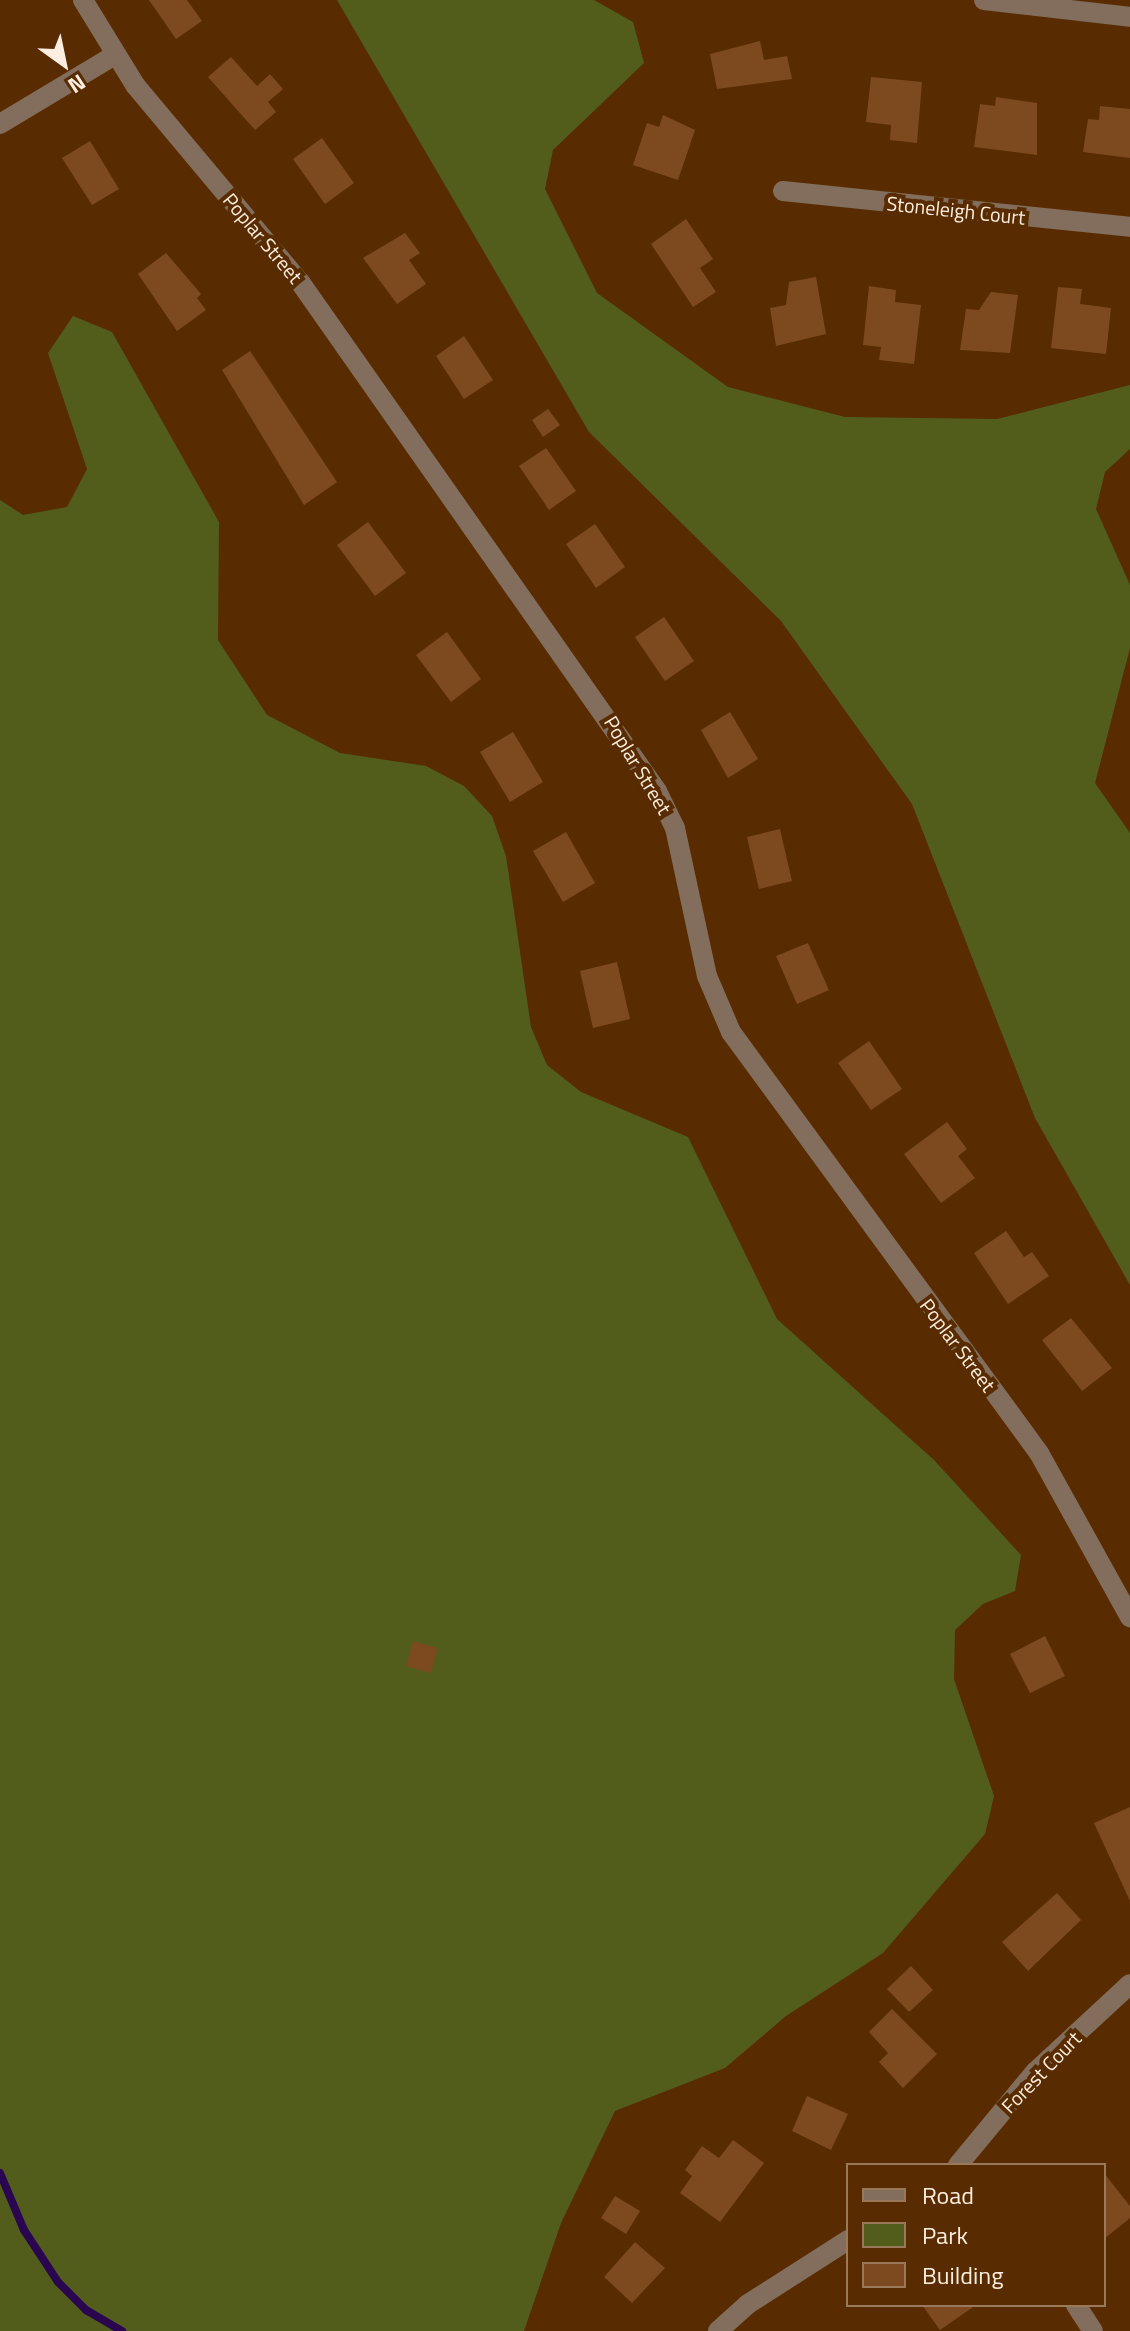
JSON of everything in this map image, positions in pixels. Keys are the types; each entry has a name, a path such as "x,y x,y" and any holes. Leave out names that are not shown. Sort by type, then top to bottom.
{"street":[{"name":"Poplar Street","path":"83,0 115,55 300,282 594,693 675,828 707,976 731,1032 1039,1453 1130,1617"},
{"path":"984,0 1130,17"},
{"path":"0,124 115,55"},
{"name":"Stoneleigh Court","path":"783,191 1130,227"},
{"name":"Forest Court","path":"970,2160 1035,2072 1130,1984"},
{"path":"718,2331 748,2304 846,2241"},
{"path":"1077,2307 1093,2331"}],"green space":[{"path":"337,0 594,0 633,22 644,63 553,150 545,189 597,293 728,387 845,417 997,419 1130,385 1130,449 1105,472 1096,509 1130,585 1130,648 1095,783 1130,833 1130,1285 1035,1118 912,804 781,621 589,432"},
{"path":"73,316 112,332 219,522 218,640 267,715 340,753 426,766 464,786 492,816 506,856 531,1027 547,1065 581,1092 688,1137 777,1319 934,1460 1021,1555 1015,1591 983,1604 955,1630 954,1679 994,1796 985,1834 883,1953 786,2016 725,2068 615,2111 561,2223 524,2331 0,2331 0,500 23,515 67,507 87,469 48,353"}],"building":[{"path":"149,0 187,0 202,21 176,39"},
{"path":"760,41 764,60 787,56 792,79 717,89 710,54"},
{"path":"231,57 257,86 270,74 283,89 268,102 276,112 255,130 208,77"},
{"path":"871,77 922,82 917,143 890,140 891,125 866,122"},
{"path":"996,97 1037,103 1037,155 974,147 980,104 995,106"},
{"path":"1100,106 1130,109 1130,158 1083,152 1088,119 1099,120"},
{"path":"663,115 695,130 678,180 633,165 647,123 659,127"},
{"path":"322,138 354,183 325,204 293,159"},
{"path":"90,141 119,189 92,205 62,158"},
{"path":"686,219 713,259 700,268 716,292 693,307 651,244"},
{"path":"405,233 420,253 409,260 426,284 397,304 363,258"},
{"path":"166,253 201,294 197,298 206,310 177,331 138,274"},
{"path":"816,277 826,334 776,346 770,308 786,305 789,282"},
{"path":"869,286 896,290 895,302 921,305 914,364 879,360 881,347 863,345"},
{"path":"1058,287 1082,289 1080,304 1111,308 1106,354 1051,348"},
{"path":"991,292 1018,295 1010,353 960,350 966,309 979,310"},
{"path":"464,336 493,380 464,399 436,356"},
{"path":"250,351 337,482 304,505 222,370"},
{"path":"548,409 560,425 543,437 532,420"},
{"path":"546,448 576,491 549,510 519,466"},
{"path":"368,522 406,573 375,596 337,545"},
{"path":"595,524 625,567 596,588 566,544"},
{"path":"664,617 694,661 665,681 635,637"},
{"path":"447,632 481,679 451,702 416,655"},
{"path":"730,712 758,759 728,778 701,730"},
{"path":"513,732 543,782 510,802 480,752"},
{"path":"780,829 792,881 759,889 747,837"},
{"path":"566,832 595,883 563,902 533,851"},
{"path":"808,943 829,990 797,1004 776,956"},
{"path":"617,962 630,1019 593,1028 580,971"},
{"path":"869,1041 902,1089 871,1110 838,1063"},
{"path":"947,1122 967,1149 958,1156 975,1178 941,1203 904,1154"},
{"path":"1006,1231 1024,1257 1032,1252 1049,1276 1008,1304 974,1253"},
{"path":"1071,1318 1112,1368 1082,1391 1042,1340"},
{"path":"1045,1636 1065,1676 1030,1693 1010,1654"},
{"path":"413,1641 438,1648 431,1673 406,1666"},
{"path":"1130,1807 1130,1901 1094,1823"},
{"path":"1057,1893 1081,1920 1028,1971 1002,1942"},
{"path":"911,1966 933,1990 909,2012 887,1989"},
{"path":"892,2009 937,2054 903,2088 879,2062 888,2053 869,2032"},
{"path":"807,2096 848,2114 831,2150 792,2131"},
{"path":"733,2140 764,2163 720,2222 680,2193 692,2176 685,2170 702,2146 719,2158"},
{"path":"1106,2176 1130,2206 1130,2218 1106,2237"},
{"path":"615,2196 640,2211 626,2234 601,2218"},
{"path":"635,2242 665,2268 632,2303 604,2277"},
{"path":"923,2307 973,2307 940,2330"}],"waterway":[{"path":"0,2173 24,2230 58,2282 86,2310 122,2331"}]}
